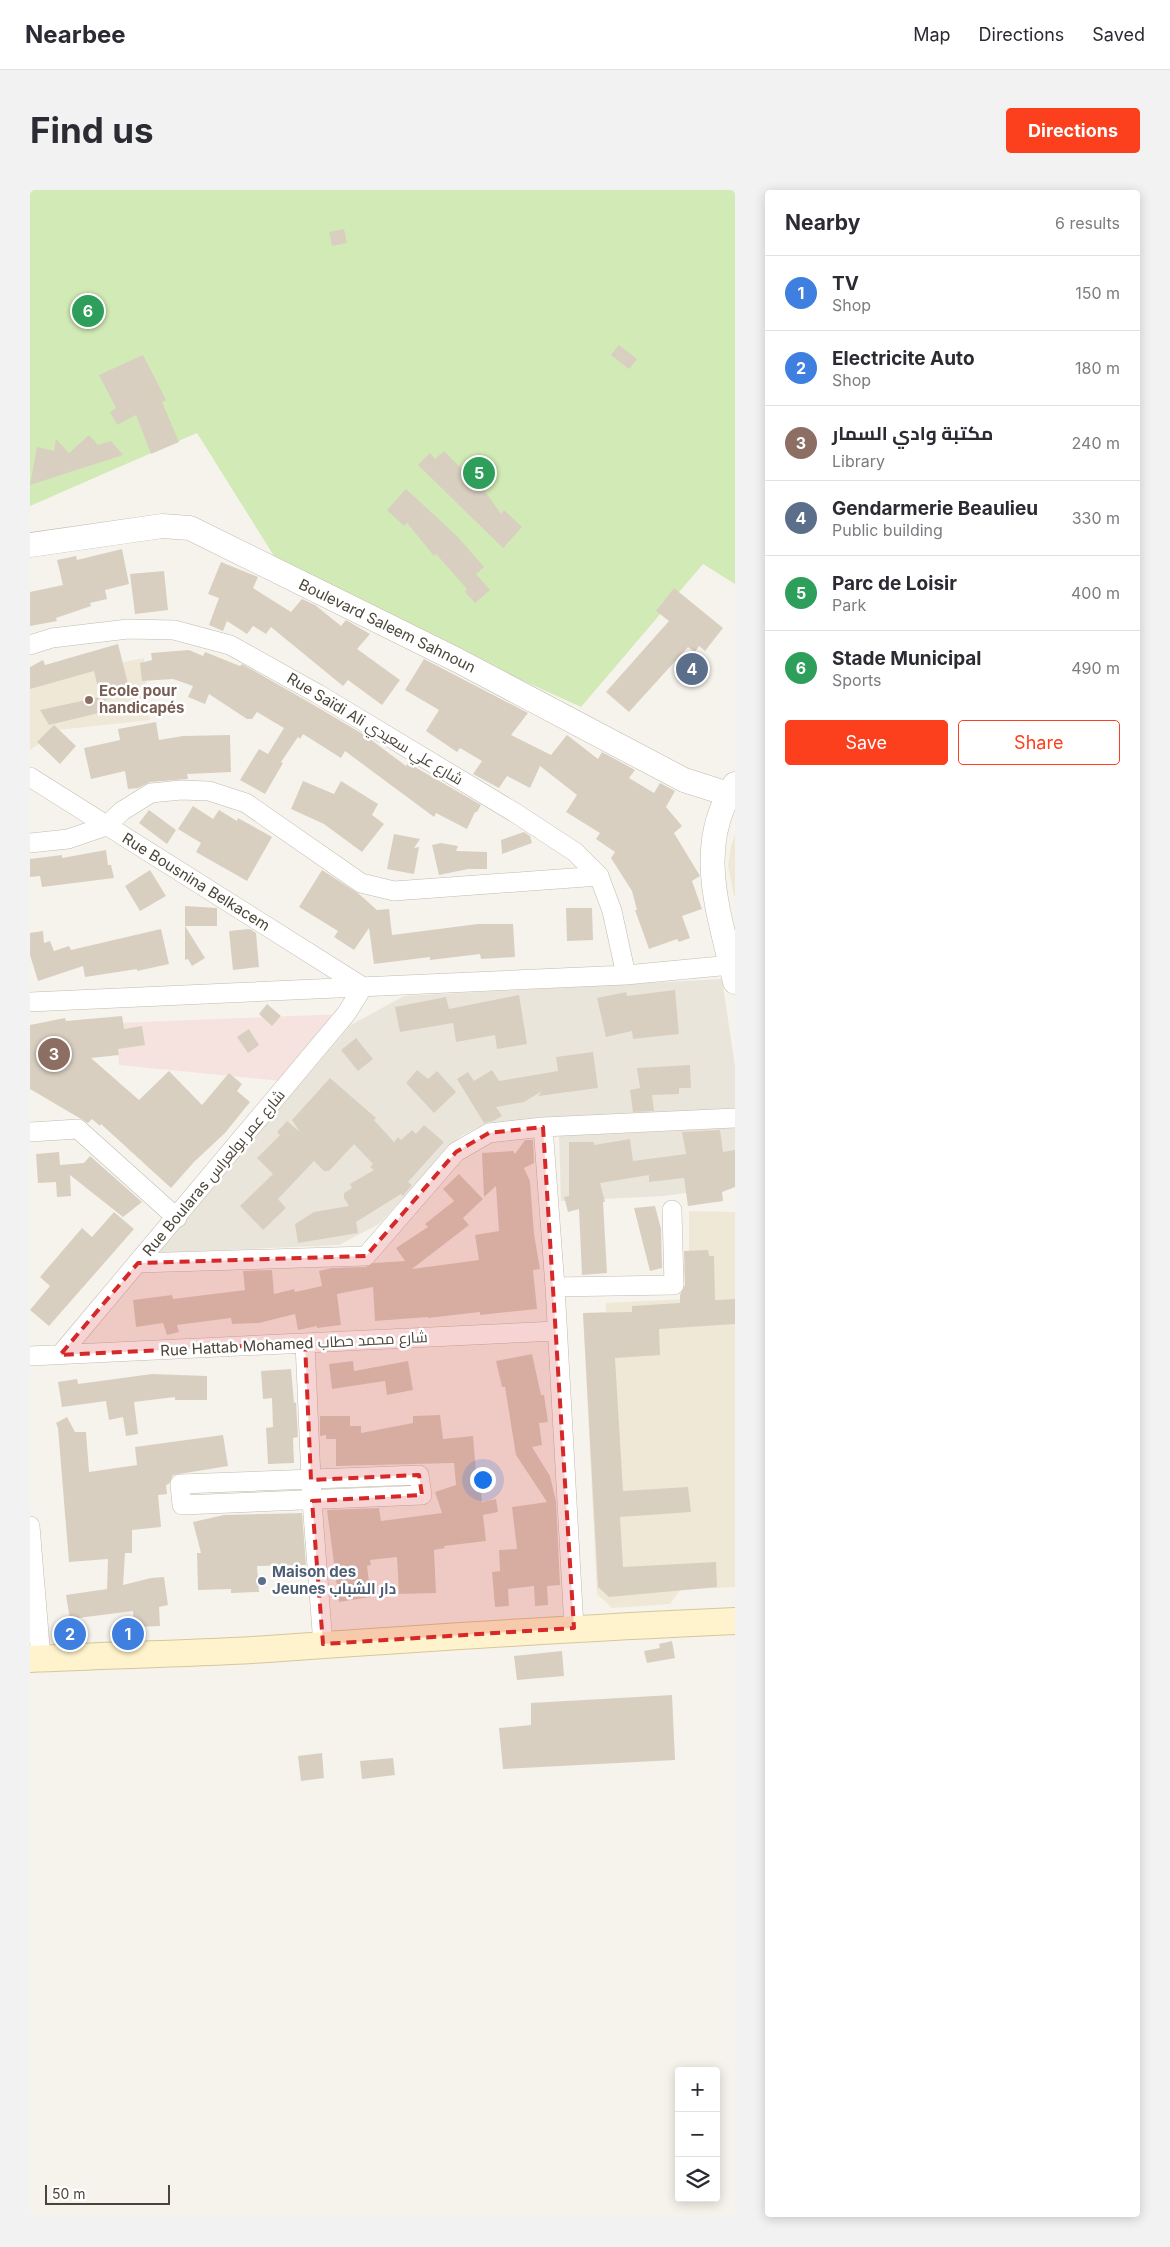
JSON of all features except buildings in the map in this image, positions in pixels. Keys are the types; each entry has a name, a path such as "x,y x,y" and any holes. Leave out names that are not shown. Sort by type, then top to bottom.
{"main road":[{"path":"36,1659 490,1635 574,1628 735,1621"}],"street":[{"name":"Boulevard Saleem Sahnoun","path":"30,545 162,526 190,528 457,660 684,780 732,789"},
{"name":"Rue Saïdi Ali شارع علي سعيدي","path":"30,645 52,638 128,629 174,630 230,645 318,694 517,814 575,852 599,876 612,911 626,974"},
{"name":"Rue Bousnina Belkacem","path":"30,777 362,987"},
{"path":"30,1002 626,974 733,974 713,880 711,859 713,838 718,818 732,789"},
{"path":"30,843 68,839 106,826 122,811 151,793 181,790 209,791 246,803 361,883 394,892 599,876"},
{"name":"Rue Boularas شارع عمر بولعراس","path":"60,1355 177,1218 346,1014 362,987"},
{"path":"138,1262 366,1256 456,1152 489,1133 543,1127 735,1118"},
{"path":"543,1127 555,1287 574,1628"},
{"path":"30,1132 78,1129 177,1218"},
{"path":"555,1287 674,1285 672,1210"},
{"name":"Rue Hattab Mohamed شارع محمد حطاب","path":"30,1356 557,1331"},
{"path":"305,1343 312,1502 323,1644"},
{"path":"419,1475 422,1495 312,1502 182,1506 180,1484 419,1475"},
{"path":"30,1526 36,1659"}],"highlighted area":[{"path":"543,1127 574,1628 323,1644 312,1501 422,1495 419,1475 311,1480 305,1343 60,1355 138,1263 366,1256 456,1152 489,1133"}],"shaded area":[{"name":"Ecole pour handicapés","path":"144,658 150,720 58,730 30,750 30,680"},
{"path":"735,835 734,896 728,866 731,845"},
{"path":"722,979 735,1066 735,1109 487,1123 461,1136 379,1224 339,1245 156,1253 351,1025 404,996"},
{"path":"346,1014 292,1082 119,1065 117,1023"},
{"path":"735,1123 735,1186 664,1196 561,1201 559,1135"},
{"path":"689,1211 735,1212 735,1587 680,1590 670,1604 612,1608 597,1594 583,1313 606,1312 606,1303 686,1299 684,1268 689,1257"}],"green space":[{"path":"30,190 735,190 735,584 703,564 581,707 284,572 197,433 30,506"}],"place":[{"name":"Stade Municipal","path":"88,311"},
{"name":"Parc de Loisir","path":"479,473"},
{"name":"Gendarmerie Beaulieu","path":"692,669"},
{"name":"Ecole pour handicapés","path":"89,700"},
{"name":"مكتبة وادي السمار","path":"54,1054"},
{"name":"Maison des Jeunes دار الشباب","path":"262,1581"},
{"name":"Electricite Auto","path":"70,1634"},
{"name":"TV","path":"128,1634"}]}
